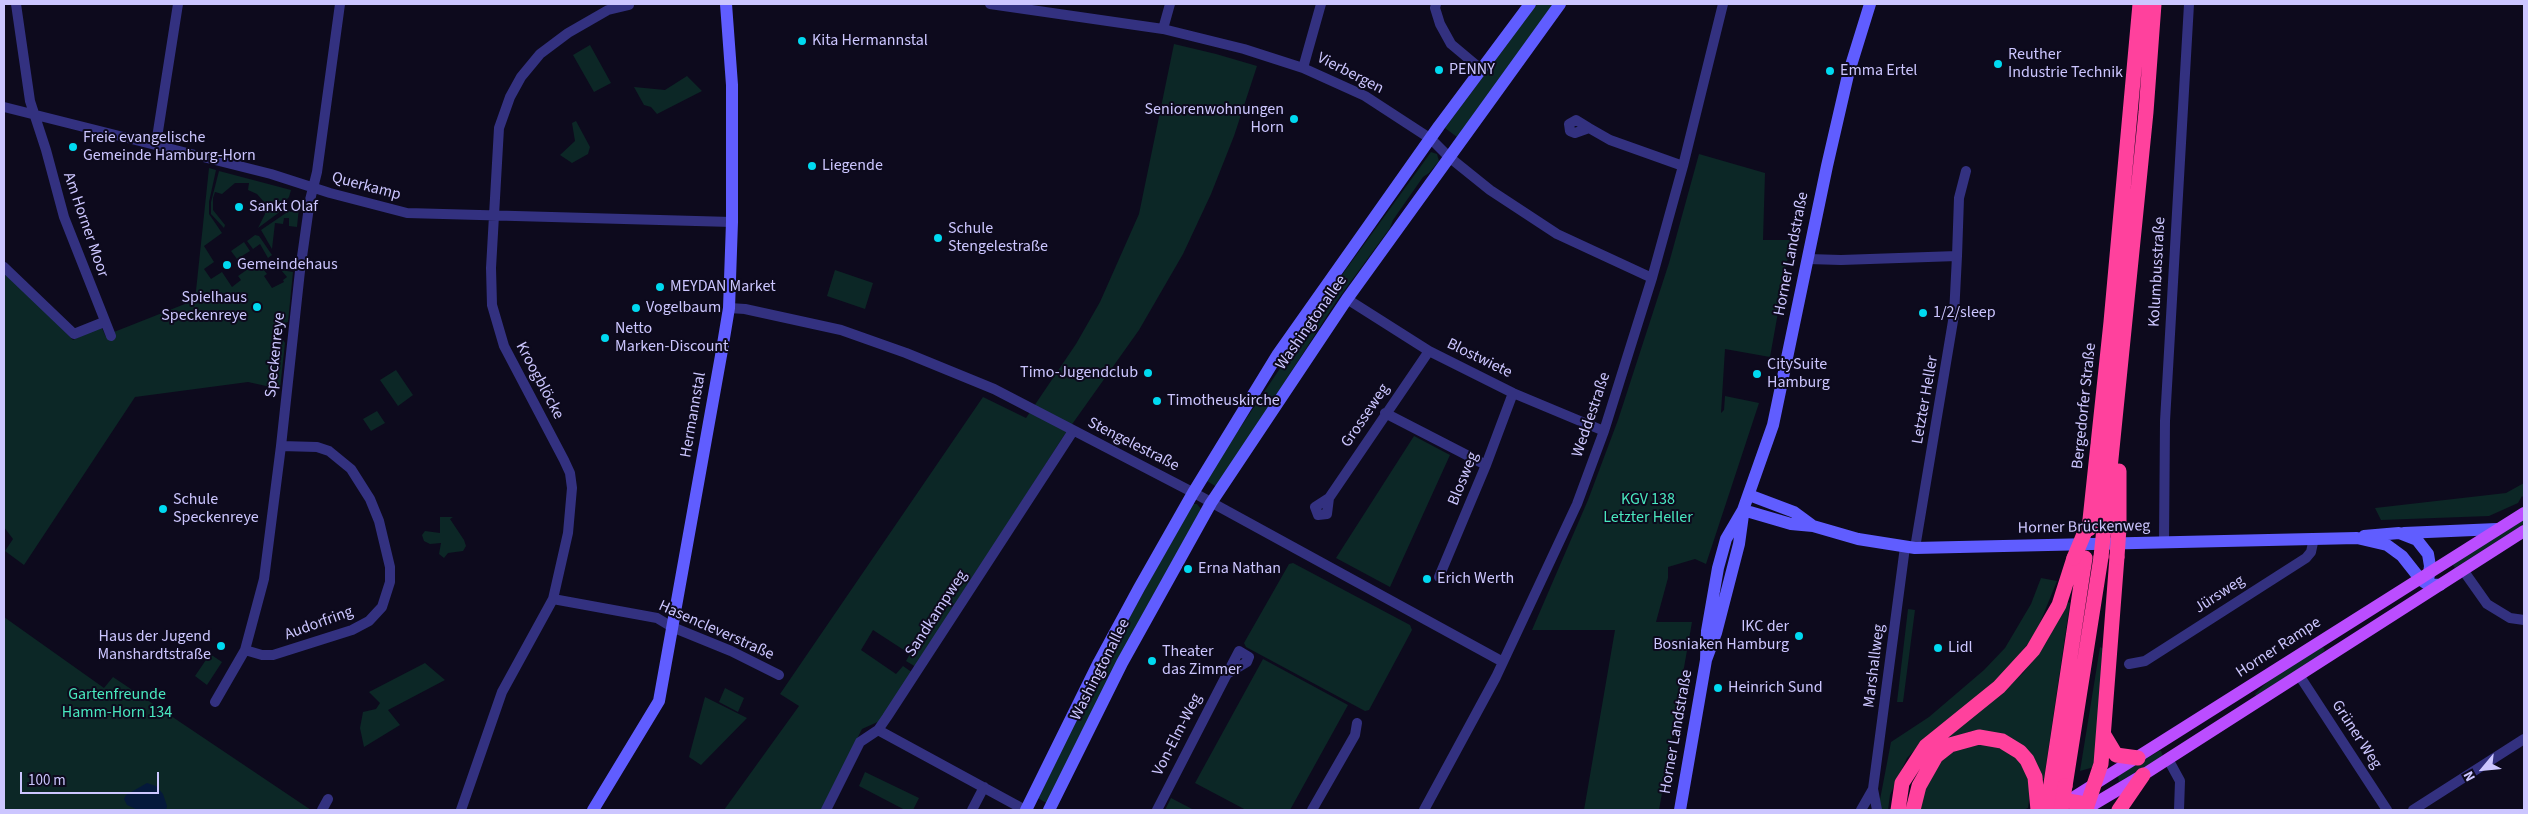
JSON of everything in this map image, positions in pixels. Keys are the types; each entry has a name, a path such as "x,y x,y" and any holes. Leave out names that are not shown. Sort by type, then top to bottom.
{"highway":[{"name":"Bergedorfer Straße","path":"2079,558 2088,525 2115,284 2140,4"},
{"path":"2112,528 2101,557 2065,799 2076,801 2085,810 2096,784 2101,764 2117,557 2112,528 2119,399 2146,112 2154,4"},
{"path":"2045,806 2079,558"},
{"path":"1898,810 1902,783 1926,746 1999,687 2033,650 2059,606 2079,558"},
{"path":"2103,735 2116,755 2138,758"},
{"path":"1913,810 1919,786 1936,756 1950,744 1979,737 2002,741 2020,752 2035,777 2045,806"},
{"path":"2119,810 2143,775"}],"main road":[{"name":"Horner Rampe","path":"2085,810 2418,599 2428,582 2430,570 2524,513"},
{"name":"Horner Rampe","path":"2045,806 2096,784 2165,740 2428,582 2463,570 2524,531"},
{"path":"2165,740 2168,759"}],"street":[{"name":"Am Horner Moor","path":"16,4 30,101 34,115 64,217 111,336"},
{"path":"156,144 178,4"},
{"name":"Speckenreye","path":"215,702 244,650 262,586 281,446 300,271 317,172 340,4"},
{"name":"Hermannstal","path":"593,810 659,701 729,308 732,222 732,85 726,4"},
{"name":"Vierbergen","path":"990,4 1163,29 1244,49 1303,68 1365,96 1431,139 1449,157 1490,190 1557,234 1652,278"},
{"path":"1163,29 1170,4"},
{"path":"1303,68 1321,4"},
{"path":"1436,4 1435,8 1440,24 1451,44 1482,70"},
{"name":"Washingtonallee","path":"1026,810 1098,662 1193,493 1278,354 1530,4"},
{"name":"Washingtonallee","path":"1049,810 1122,663 1211,503 1347,299 1560,4"},
{"name":"Weddestraße","path":"1424,810 1503,662 1577,504 1604,431 1652,278 1683,166 1723,4"},
{"name":"Horner Landstraße","path":"1680,810 1706,660 1707,631 1718,568 1726,539 1743,510 1749,495 1766,447 1777,407 1848,75 1870,4"},
{"name":"Kolumbusstraße","path":"2164,542 2165,421 2189,4"},
{"name":"Kroogblöcke","path":"461,810 499,699 553,599 568,533 572,488 570,473 514,367 498,331 490,288 499,128 510,97 521,77 540,54 568,33 614,8 629,5"},
{"name":"Querkamp","path":"4,107 272,174 313,188 407,213 732,222"},
{"path":"1589,128 1625,146 1683,166"},
{"name":"Letzter Heller","path":"1910,547 1954,315 1959,198 1966,171"},
{"path":"1808,259 1841,260 1957,256"},
{"path":"4,267 74,334 104,322"},
{"name":"Blostwiete","path":"1347,299 1429,351 1513,393 1604,431"},
{"name":"Stengelestraße","path":"729,308 754,311 841,330 898,350 994,389 1193,493 1503,662"},
{"name":"Grosseweg","path":"1329,498 1385,412 1429,351"},
{"name":"Blosweg","path":"1439,577 1486,465 1513,393"},
{"path":"1385,412 1486,465"},
{"name":"Sandkampweg","path":"826,810 860,742 878,730 1073,431"},
{"name":"Audorfring","path":"244,650 262,655 273,655 352,630 369,621 382,607 390,582 390,567 379,521 370,499 351,468 329,450 317,447 281,446"},
{"name":"Horner Brückenweg","path":"1749,495 1794,512 1813,526"},
{"name":"Horner Brückenweg","path":"1743,510 1791,524 1813,526 1858,539 1910,547 2357,538 2380,542 2392,548 2428,582"},
{"name":"Horner Brückenweg","path":"2357,538 2383,532 2496,529"},
{"name":"Horner Brückenweg","path":"2398,533 2411,536 2421,544 2428,554 2430,570"},
{"name":"Jürsweg","path":"2129,664 2145,661 2306,558 2311,552 2314,538"},
{"name":"Marshallweg","path":"1876,810 1874,789 1910,547"},
{"path":"2463,570 2487,604 2510,618 2524,620"},
{"name":"Hasencleverstraße","path":"553,599 657,618 672,627 731,651 779,675"},
{"name":"Von-Elm-Weg","path":"1157,810 1227,674"},
{"name":"Grüner Weg","path":"2299,675 2387,810"},
{"path":"1312,810 1355,735 1357,723"},
{"path":"878,730 1026,810"},
{"path":"2413,810 2524,739"},
{"path":"2168,759 2180,781 2181,798 2179,810"},
{"path":"972,810 984,787"},
{"name":"Marshallweg","path":"1862,810 1874,789"},
{"path":"322,810 328,799"}],"green space":[{"path":"1537,4 1554,4 1457,137 1445,128"},
{"path":"1174,44 1257,66 1234,136 1211,194 1183,254 1139,330 1063,437 916,667 906,661 910,654 873,630 861,650 896,674 903,666 913,673 882,720 862,729 821,810 724,810 799,706 780,694 983,397 1026,418 1076,344 1100,302 1139,214"},
{"path":"590,45 611,83 594,92 573,55"},
{"path":"687,76 702,91 657,114 651,107 644,105 634,87 665,90"},
{"path":"576,121 590,147 588,154 572,163 560,155 575,141 572,123"},
{"path":"1431,152 1437,154 1439,161 1423,177 1393,220 1390,228 1336,302 1217,487 1205,480 1289,355 1289,350 1302,330"},
{"name":"KGV 138 Letzter Heller","path":"1699,154 1765,173 1763,240 1791,240 1770,357 1725,349 1721,413 1724,410 1725,396 1759,403 1706,564 1695,559 1668,567 1668,578 1656,622 1692,622 1659,810 1584,810 1615,630 1532,630 1588,500 1618,420 1669,263"},
{"path":"209,168 216,170 209,202 209,214 222,233 204,246 214,262 204,269 211,279 222,272 232,287 241,280 238,276 258,262 267,274 264,276 272,288 284,282 283,280 287,277 281,270 293,272 288,322 279,325 279,333 285,343 280,389 248,382 135,397 24,565 5,551 13,539 4,527 4,269 73,340 101,326 106,337 114,334 114,332 195,300"},
{"path":"219,171 291,190 289,197 284,202 285,208 258,228 265,214 264,202 257,194 248,190 249,183 235,183 222,194 215,192 213,198 213,210 225,225 224,228 211,214 211,202"},
{"path":"299,207 297,227 289,226 289,218 284,218 283,224 275,223 272,249 261,230 289,211 291,212"},
{"path":"255,235 259,236 272,255 268,258 260,244 253,249 247,241"},
{"path":"244,242 250,251 237,259 231,251"},
{"path":"835,270 873,283 865,309 827,296"},
{"path":"396,370 413,395 398,406 380,380"},
{"path":"377,411 385,423 371,431 363,419"},
{"path":"1414,436 1450,455 1390,587 1336,558"},
{"path":"2524,483 2524,498 2522,496 2518,503 2489,516 2381,520 2375,508 2506,493"},
{"path":"1192,504 1197,504 1201,509 1048,804 1036,797 1065,735"},
{"path":"440,517 453,517 450,519 466,546 463,551 448,553 444,558 439,554 441,543 430,544 424,541 422,535 425,531 440,533"},
{"path":"2524,519 2524,524 2455,568 2451,562"},
{"path":"1293,563 1410,625 1412,630 1369,710 1365,711 1246,647 1244,643 1289,564"},
{"path":"2041,578 2057,581 2035,635 2007,670 1970,703 1935,729 1907,758 1890,795 1888,810 1878,810 1891,742 1929,717 1984,670 2005,648 2031,604"},
{"path":"2067,602 2070,603 2044,779 2040,781 2001,735 1971,731 1945,742 1953,728 1990,703 2023,673 2046,643"},
{"path":"1908,609 1915,610 1903,702 1897,702"},
{"name":"Gartenfreunde Hamm-Horn 134","path":"4,617 104,688 113,677 311,810 4,810"},
{"path":"2322,646 2325,650 2319,656 2256,696 2255,694 2269,680"},
{"path":"2100,647 2104,649 2094,767 2080,771"},
{"path":"210,654 222,662 207,685 195,676"},
{"path":"1263,659 1348,705 1290,810 1246,810 1195,783"},
{"path":"425,663 445,680 388,710 400,725 364,747 360,728 363,712 376,709 380,703 369,692"},
{"path":"725,688 744,698 738,712 719,702"},
{"path":"705,697 747,718 701,765 689,757"},
{"path":"1987,743 2008,749 2019,760 2028,778 2030,793 2028,808 2023,810 1920,810 1924,789 1944,755 1965,745"},
{"path":"2161,751 2163,757 2119,782 2118,776"},
{"path":"865,772 919,798 913,810 905,810 859,786"},
{"path":"1171,798 1194,810 1165,810"}],"water":[{"path":"147,783 156,786 163,794 167,806 166,810 138,810 127,805 124,799 126,795"}],"place":[{"name":"Kita Hermannstal","path":"802,41"},
{"name":"Reuther Industrie Technik","path":"1998,64"},
{"name":"PENNY","path":"1439,70"},
{"name":"Emma Ertel","path":"1830,71"},
{"name":"Seniorenwohnungen Horn","path":"1294,119"},
{"name":"Freie evangelische Gemeinde Hamburg-Horn","path":"73,147"},
{"name":"Liegende","path":"812,166"},
{"name":"Sankt Olaf","path":"239,207"},
{"name":"Schule Stengelestraße","path":"938,238"},
{"name":"Gemeindehaus","path":"227,265"},
{"name":"MEYDAN Market","path":"660,287"},
{"name":"Spielhaus Speckenreye","path":"257,307"},
{"name":"Vogelbaum","path":"636,308"},
{"name":"1/2/sleep","path":"1923,313"},
{"name":"Netto Marken-Discount","path":"605,338"},
{"name":"Timo-Jugendclub","path":"1148,373"},
{"name":"CitySuite Hamburg","path":"1757,374"},
{"name":"Timotheuskirche","path":"1157,401"},
{"name":"Schule Speckenreye","path":"163,509"},
{"name":"Erna Nathan","path":"1188,569"},
{"name":"Erich Werth","path":"1427,579"},
{"name":"IKC der Bosniaken Hamburg","path":"1799,636"},
{"name":"Haus der Jugend Manshardtstraße","path":"221,646"},
{"name":"Lidl","path":"1938,648"},
{"name":"Theater das Zimmer","path":"1152,661"},
{"name":"Heinrich Sund","path":"1718,688"}]}
